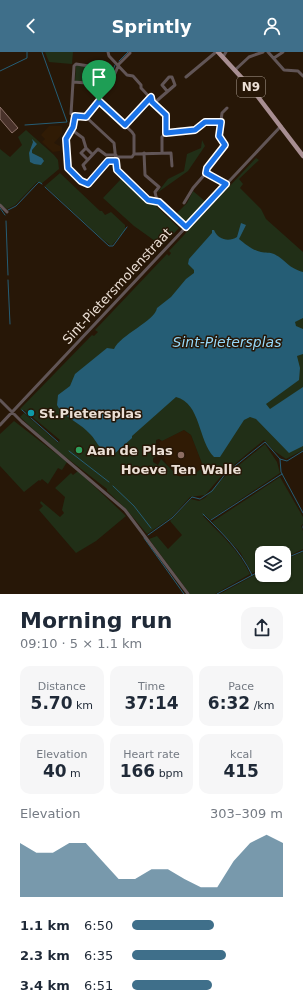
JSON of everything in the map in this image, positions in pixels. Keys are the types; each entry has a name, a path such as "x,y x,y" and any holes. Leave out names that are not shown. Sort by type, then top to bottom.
{"main road":[{"name":"N9","path":"217,52 235,70 281,126 303,156"}],"street":[{"path":"108,52 108,54 127,75 133,76 151,97 153,104 166,115 166,133"},
{"path":"186,77 217,52"},
{"path":"223,57 226,52"},
{"path":"235,70 249,57 263,52"},
{"path":"268,52 286,72 298,71 303,76"},
{"path":"274,58 283,52"},
{"path":"86,117 110,85 118,65 130,53"},
{"path":"73,82 87,83 89,66 75,64 73,82 72,130 66,139 68,168 81,181 88,184 108,161 116,158 132,157 134,154 171,153 172,166"},
{"path":"153,104 175,84 170,77 162,85 167,91"},
{"path":"125,125 151,97"},
{"path":"99,101 134,135 134,154"},
{"path":"184,203 193,188 206,173 207,168 225,145 219,136 222,112 228,108"},
{"path":"73,115 86,117 114,143 117,170 148,200 157,201 186,227"},
{"path":"162,153 162,137 166,133 195,130 205,122 221,122"},
{"name":"Sint-Pietersmolenstraat","path":"0,425 281,126"},
{"path":"72,130 83,138 86,148 92,154"},
{"path":"86,148 81,153 87,159"},
{"path":"85,169 83,164 98,148 106,155 116,158"},
{"path":"144,154 144,174 159,187 155,192 157,201"},
{"path":"206,173 226,184"},
{"path":"0,205 7,212"},
{"path":"0,400 12,413 125,510 188,594"}],"shaded area":[{"path":"49,126 62,127 62,134 54,143 60,146 60,151 53,152 42,142 45,139 41,135"},
{"name":"Hoeve Ten Walle","path":"184,430 191,435 203,466 201,470 186,477 178,476 166,463 159,442"}],"green space":[{"path":"45,52 73,52 72,64 49,62"},
{"path":"77,65 88,66 87,82 75,81"},
{"path":"26,130 54,155 58,160 59,169 41,184 37,182 15,205 7,209 0,204 0,149 10,157 22,145 18,137"},
{"path":"202,140 205,146 188,171 157,193 168,179 184,171 187,154 201,148"},
{"path":"256,158 259,160 239,179 243,184 240,188 261,209 266,219 303,252 303,450 286,459 273,450 264,440 224,473 205,495 190,497 172,517 147,534 126,509 107,491 107,489 54,448 20,417 24,413 58,443 60,440 24,410 22,411 20,409 92,335 94,336 98,332 95,330 167,254 169,256 171,253 169,251","holes":["184,430 191,435 203,466 201,469 189,475 178,476 161,459 158,465 153,462 153,458 162,453 161,449 156,447 156,440 159,439 162,441"]},
{"path":"60,173 105,215 111,212 125,225 125,230 112,245 100,237 45,186"},
{"path":"121,179 147,204 155,205 179,228 162,246 134,226 103,198"},
{"path":"193,191 206,202 185,224 175,215 187,203"},
{"path":"14,421 67,462 62,470 58,468 48,484 42,479 40,481 39,480 24,492 0,466 0,434"},
{"path":"265,444 277,462 280,473 210,520 205,515 203,516 241,557 250,574 215,594 190,594 149,539 157,536 168,549 182,535 170,521 191,499 199,501 205,498 223,478"},
{"path":"78,471 126,516 96,541 76,553 39,510 43,506 40,503 41,501 60,517 64,513 62,510 65,497 55,488 71,473 73,475"},
{"path":"280,477 303,517 303,524 301,526 303,531 303,549 291,555 291,546 255,546 255,572 252,573 240,552 212,522"},
{"path":"303,552 303,594 220,594 255,575 255,582 291,582 291,557"}],"water":[{"path":"32,139 37,144 32,150 32,153 42,158 44,161 41,165 30,162 29,153 33,142"},
{"name":"Sint-Pietersplas","path":"241,223 246,225 239,239 241,241 255,250 274,254 290,266 303,272 303,318 295,322 296,326 303,329 303,354 297,356 300,368 299,380 266,404 270,409 303,387 303,446 289,453 256,419 250,417 244,420 220,457 214,457 205,442 195,414 184,401 176,397 113,455 105,452 86,430 60,410 57,405 58,395 70,386 75,374 107,348 114,349 117,344 150,318 155,313 157,308 171,297 186,279 194,273 194,270 188,264 189,259 212,233 212,230 214,230 221,238 227,240 234,239 237,237"}],"building":[{"path":"0,107 18,128 12,133 0,119"}],"waterway":[{"path":"0,71 27,58 27,52"},
{"path":"25,125 67,122 42,52"},
{"path":"119,61 128,52"},
{"path":"111,75 115,65"},
{"path":"85,114 105,88 110,77"},
{"path":"8,210 16,206 39,182 42,184"},
{"path":"45,187 109,246 113,246 127,227"},
{"path":"0,208 5,215"},
{"path":"6,221 8,275"},
{"path":"8,280 10,324"},
{"path":"22,410 58,442"},
{"path":"148,535 172,518 192,497 200,499 212,491 226,473 265,442 280,459 287,461 303,451"},
{"path":"69,451 109,482"},
{"path":"280,459 281,472 303,513"},
{"path":"211,520 282,474"},
{"path":"113,486 134,506 151,528"},
{"path":"203,514 224,535 242,558 252,575"},
{"path":"144,538 184,594"},
{"path":"291,556 303,551"},
{"path":"217,594 255,574"}],"place":[{"name":"St.Pietersplas","path":"31,413"},
{"name":"Aan de Plas","path":"79,450"},
{"name":"Hoeve Ten Walle","path":"181,455"}],"route":[{"path":"151,97 152,102 166,115 166,133 195,130 205,122 221,122 219,136 225,145 207,168 206,173 226,184 186,227 159,202 149,201 117,170 116,161 108,161 88,184 85,181 81,181 68,168 66,139 67,135 72,130 75,122 75,116 86,117 99,101 125,125 151,97"}]}
